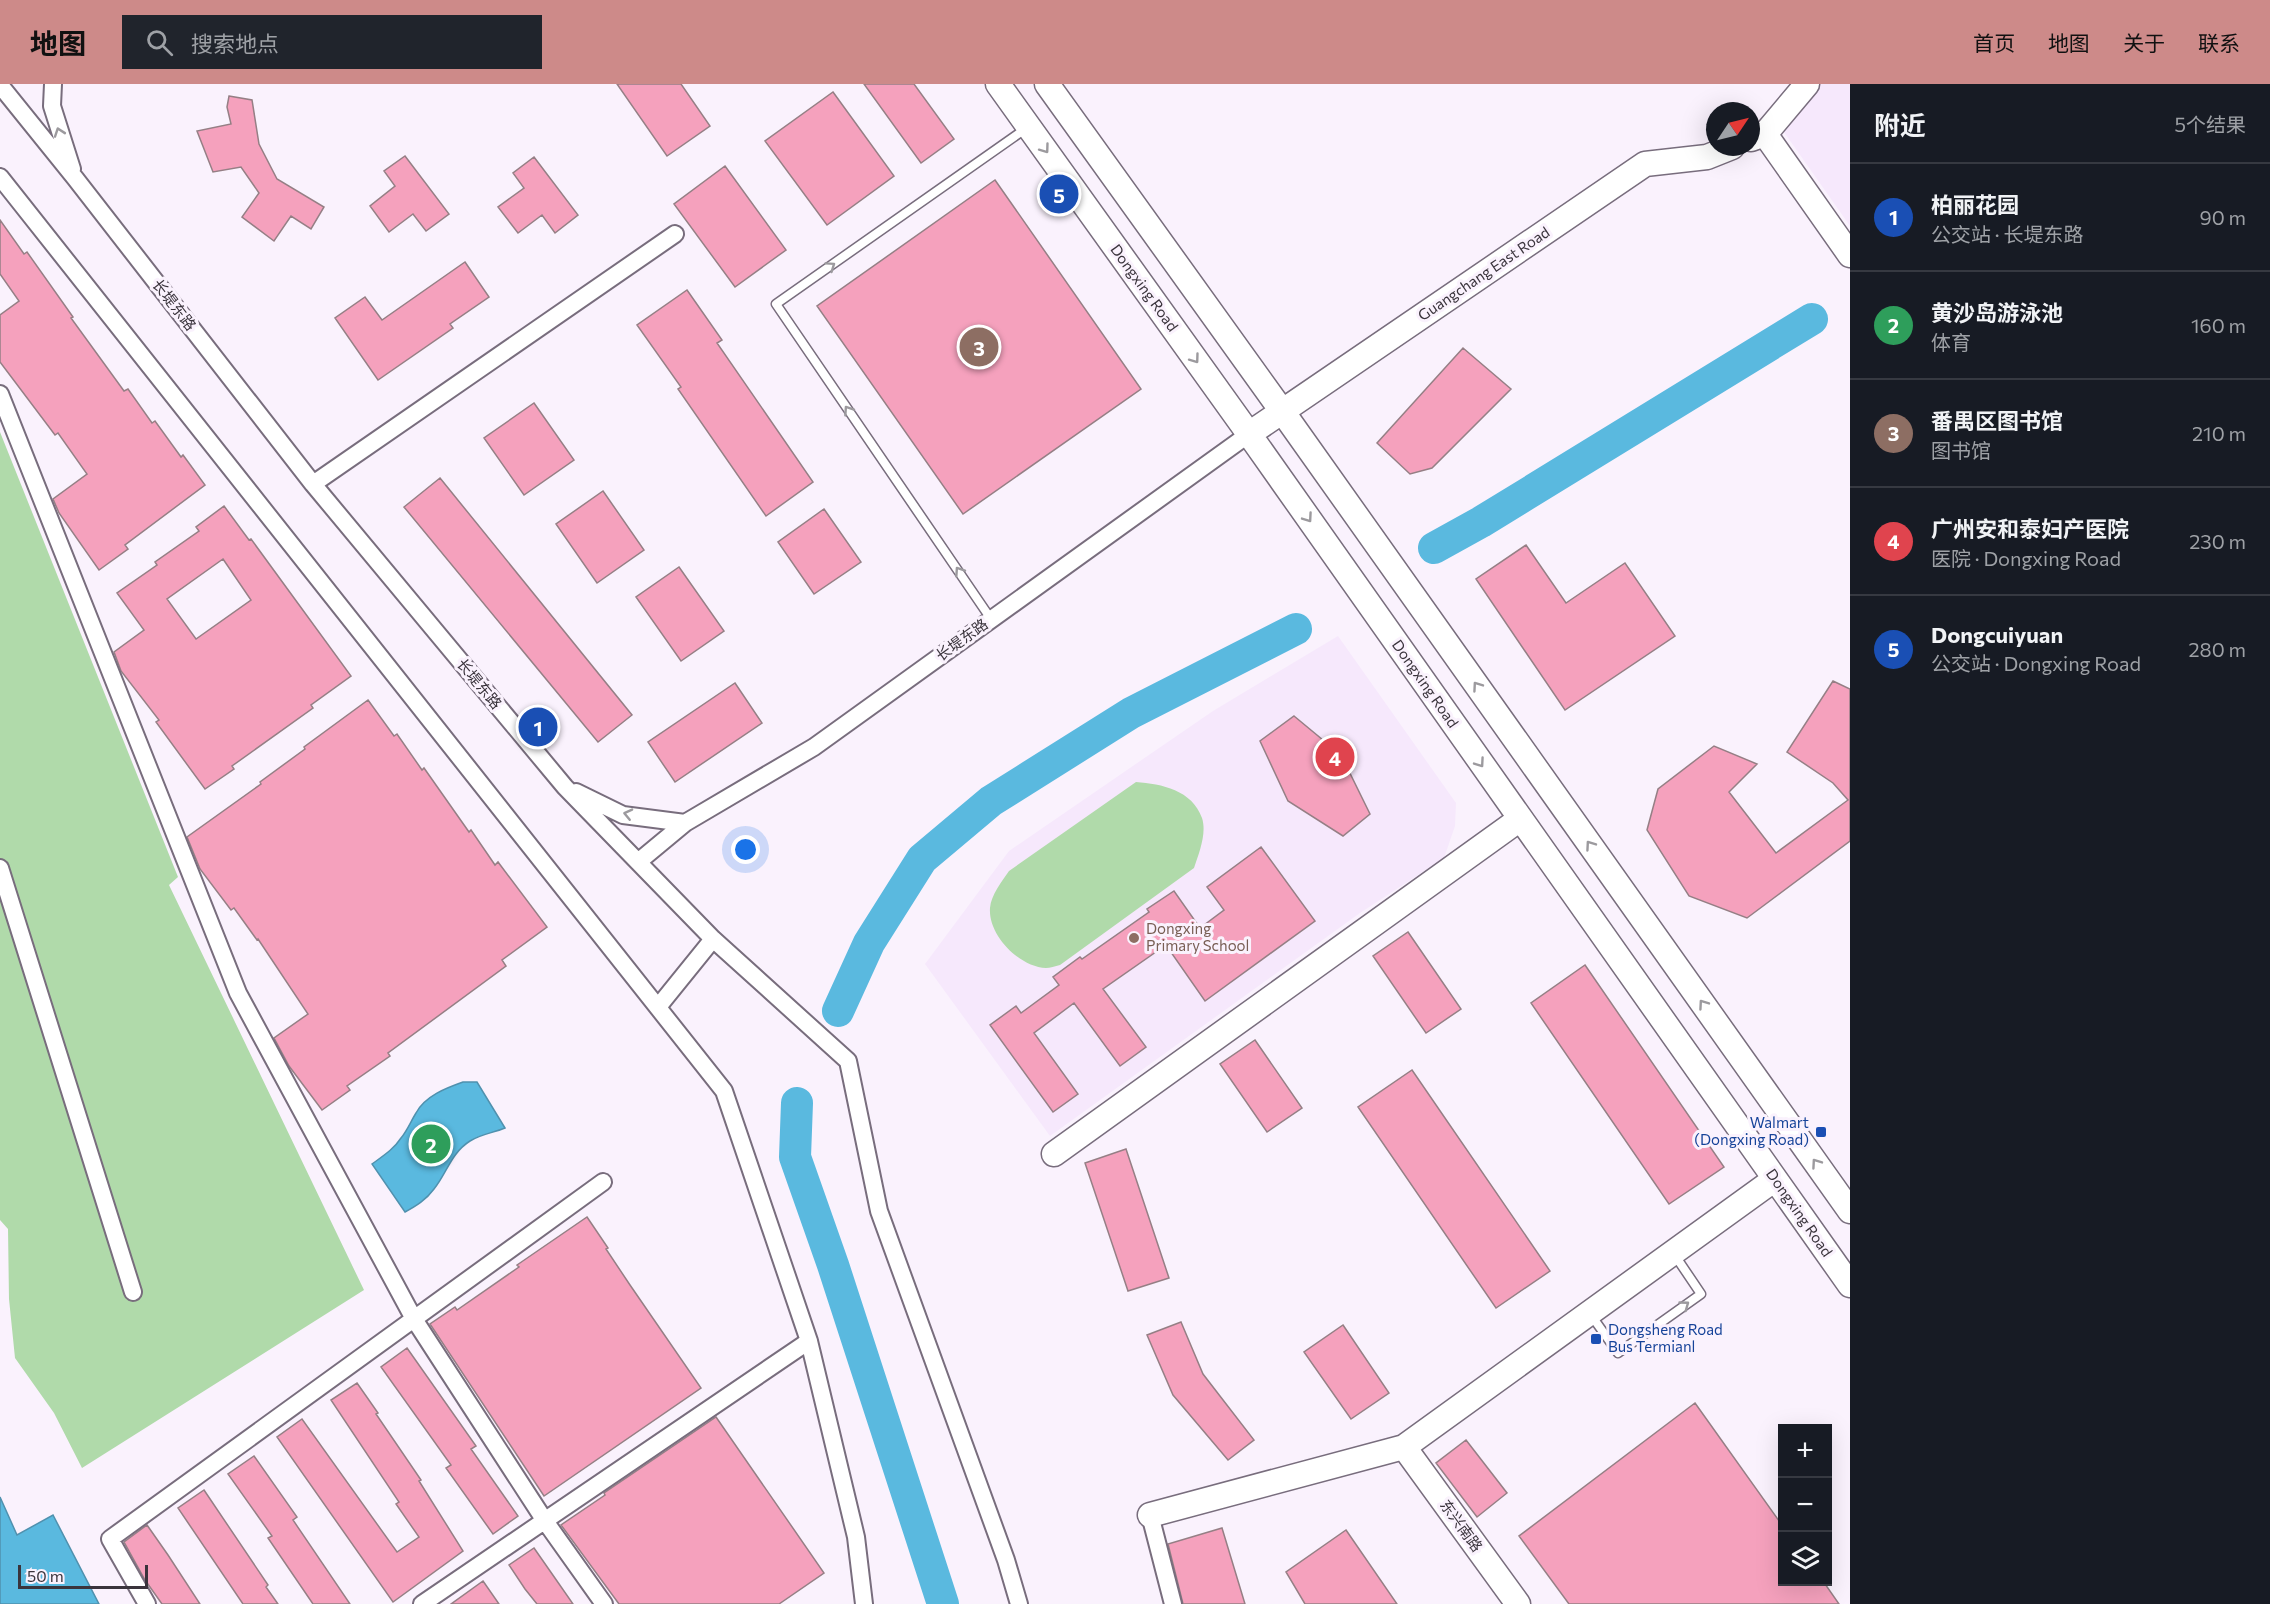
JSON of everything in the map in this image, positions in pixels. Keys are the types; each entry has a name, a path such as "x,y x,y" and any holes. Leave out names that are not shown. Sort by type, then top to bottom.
{"main road":[{"name":"Dongxing Road","path":"999,84 1850,1285"},
{"path":"1047,84 1850,1211"},
{"path":"1760,135 1807,84"},
{"path":"1760,140 1850,255"},
{"name":"Guangchang East Road","path":"1249,434 1645,164 1710,156"},
{"path":"1054,1154 1520,819"},
{"path":"1150,1515 1404,1447 1774,1179"},
{"name":"东兴南路","path":"1404,1447 1518,1604"}],"street":[{"path":"53,84 52,106 75,178"},
{"name":"长堤东路","path":"0,85 314,484 565,787 623,815 685,823 814,747 1249,434"},
{"path":"0,177 724,1091 809,1341 856,1537 864,1604"},
{"path":"314,484 675,234"},
{"path":"0,394 238,993 414,1319 545,1521 604,1604"},
{"path":"565,787 713,939 848,1061 879,1211 1006,1560 1019,1604"},
{"path":"638,862 685,823"},
{"path":"0,868 133,1292"},
{"path":"658,1007 713,939"},
{"path":"147,1604 110,1539 603,1182"},
{"path":"422,1604 809,1341"},
{"path":"1150,1515 1173,1604"}],"lane":[{"path":"992,619 776,304 1029,126"},
{"path":"1588,1312 1618,1353 1650,1331 1701,1294 1672,1252"}],"shaded area":[{"path":"1819,84 1850,84 1850,226 1779,125"},
{"name":"Dongxing Primary School","path":"1338,636 1456,803 1455,826 1444,858 1360,913 1050,1136 925,964 1009,851 1213,711"}],"green space":[{"path":"0,432 178,877 169,885 364,1290 82,1468 54,1413 15,1358 9,1299 8,1229 0,1220"},
{"path":"1136,782 1175,790 1184,795 1197,808 1204,830 1194,868 1060,965 1046,968 1036,966 1016,956 1000,939 991,918 991,903 1003,879 1009,871"}],"water":[{"path":"463,1082 477,1082 505,1128 478,1137 458,1151 431,1193 405,1212 372,1164 398,1142 420,1107 430,1097"},
{"path":"0,1497 17,1535 53,1515 99,1604 0,1604"}],"building":[{"path":"617,84 681,84 710,126 667,156"},
{"path":"864,84 914,84 954,139 921,163"},
{"path":"833,92 894,176 827,225 765,141"},
{"path":"229,96 252,100 259,144 277,179 324,207 311,229 291,216 274,241 242,217 259,193 241,167 213,172 197,131 231,124 227,107"},
{"path":"405,156 449,214 426,231 413,214 389,232 370,206 395,186 384,171"},
{"path":"534,157 578,215 555,233 542,215 518,233 498,207 524,188 513,173"},
{"path":"725,166 786,250 735,287 674,204"},
{"path":"995,180 1141,389 963,514 817,306"},
{"path":"0,220 24,254 27,252 124,391 128,389 152,423 155,421 205,485 125,545 128,549 99,570 59,513 53,499 87,474 58,433 55,435 0,362 0,315 19,301 0,274"},
{"path":"465,262 489,297 450,324 453,328 378,380 335,318 365,297 382,320"},
{"path":"687,290 722,340 717,343 813,482 766,516 678,389 681,387 637,325"},
{"path":"1463,348 1511,389 1432,468 1410,474 1377,443"},
{"path":"534,403 574,460 524,495 484,438"},
{"path":"440,478 632,715 598,742 404,507"},
{"path":"603,491 644,550 597,583 556,524"},
{"path":"224,506 249,540 251,539 351,676 311,705 313,708 232,766 234,769 205,789 156,722 159,720 121,671 114,652 144,630 117,593 157,565 155,562 199,531 196,527","holes":["223,559 251,600 196,639 167,599"]},
{"path":"824,509 861,562 814,594 778,542"},
{"path":"1526,545 1566,603 1625,563 1675,636 1565,710 1476,579"},
{"path":"679,567 724,631 681,661 636,597"},
{"path":"1833,681 1850,689 1850,841 1747,918 1689,896 1647,830 1658,789 1714,746 1757,764 1729,792 1776,853 1848,800 1833,783 1787,752"},
{"path":"735,683 762,723 675,782 648,742"},
{"path":"368,700 394,736 397,734 422,770 424,768 495,865 498,862 547,927 502,960 506,966 388,1053 390,1056 347,1086 350,1090 322,1110 289,1066 274,1038 308,1014 258,939 234,908 231,910 200,869 187,837 261,784 260,782 305,749 304,747"},
{"path":"1294,716 1341,755 1370,814 1343,836 1288,801 1260,741"},
{"path":"1261,847 1315,921 1205,1001 1166,945 1103,989 1146,1047 1120,1066 1074,1003 1034,1033 1078,1094 1053,1112 990,1025 1016,1006 1021,1013 1059,985 1053,977 1149,912 1147,909 1174,891 1200,928 1224,910 1207,887"},
{"path":"1408,932 1461,1009 1426,1033 1373,956"},
{"path":"1585,965 1724,1167 1669,1204 1531,1003"},
{"path":"1255,1040 1302,1108 1267,1132 1220,1064"},
{"path":"1412,1070 1550,1271 1496,1308 1358,1107"},
{"path":"1126,1149 1169,1278 1128,1291 1085,1163"},
{"path":"587,1217 630,1285 701,1388 544,1496 430,1324 455,1307 457,1310"},
{"path":"1181,1322 1203,1374 1254,1440 1228,1460 1173,1395 1147,1335"},
{"path":"1343,1325 1389,1393 1351,1419 1304,1352"},
{"path":"407,1348 476,1446 471,1449 518,1516 493,1534 446,1468 451,1465 381,1367"},
{"path":"357,1383 421,1480 419,1481 463,1551 393,1602 277,1437 302,1419 397,1552 419,1537 396,1504 399,1502 331,1400"},
{"path":"1695,1403 1778,1519 1778,1586 1826,1586 1839,1604 1569,1604 1519,1536"},
{"path":"716,1417 824,1573 779,1604 619,1604 561,1525"},
{"path":"1466,1440 1507,1493 1477,1517 1436,1463"},
{"path":"254,1456 297,1517 293,1520 350,1604 313,1604 268,1538 272,1536 228,1474"},
{"path":"204,1490 268,1585 266,1587 278,1604 243,1604 178,1508"},
{"path":"147,1525 200,1604 162,1604 145,1580 124,1542"},
{"path":"1222,1528 1245,1604 1183,1604 1168,1544"},
{"path":"1346,1530 1397,1604 1305,1604 1286,1572"},
{"path":"534,1548 573,1604 537,1604 525,1589 509,1565"},
{"path":"483,1581 499,1604 451,1604"}],"waterway":[{"path":"1434,548 1481,522 1812,319"},
{"path":"838,1011 869,943 922,859 991,801 1131,713 1296,629"},
{"path":"797,1103 795,1157 833,1265 943,1604"}],"place":[{"name":"Dongcuiyuan","path":"1059,194"},
{"name":"番禺区图书馆","path":"979,347"},
{"name":"柏丽花园","path":"538,727"},
{"name":"广州安和泰妇产医院","path":"1335,757"},
{"name":"Dongxing Primary School","path":"1134,938"},
{"name":"Walmart (Dongxing Road)","path":"1821,1132"},
{"name":"黄沙岛游泳池","path":"431,1144"},
{"name":"Dongsheng Road Bus Termianl","path":"1596,1339"}]}
